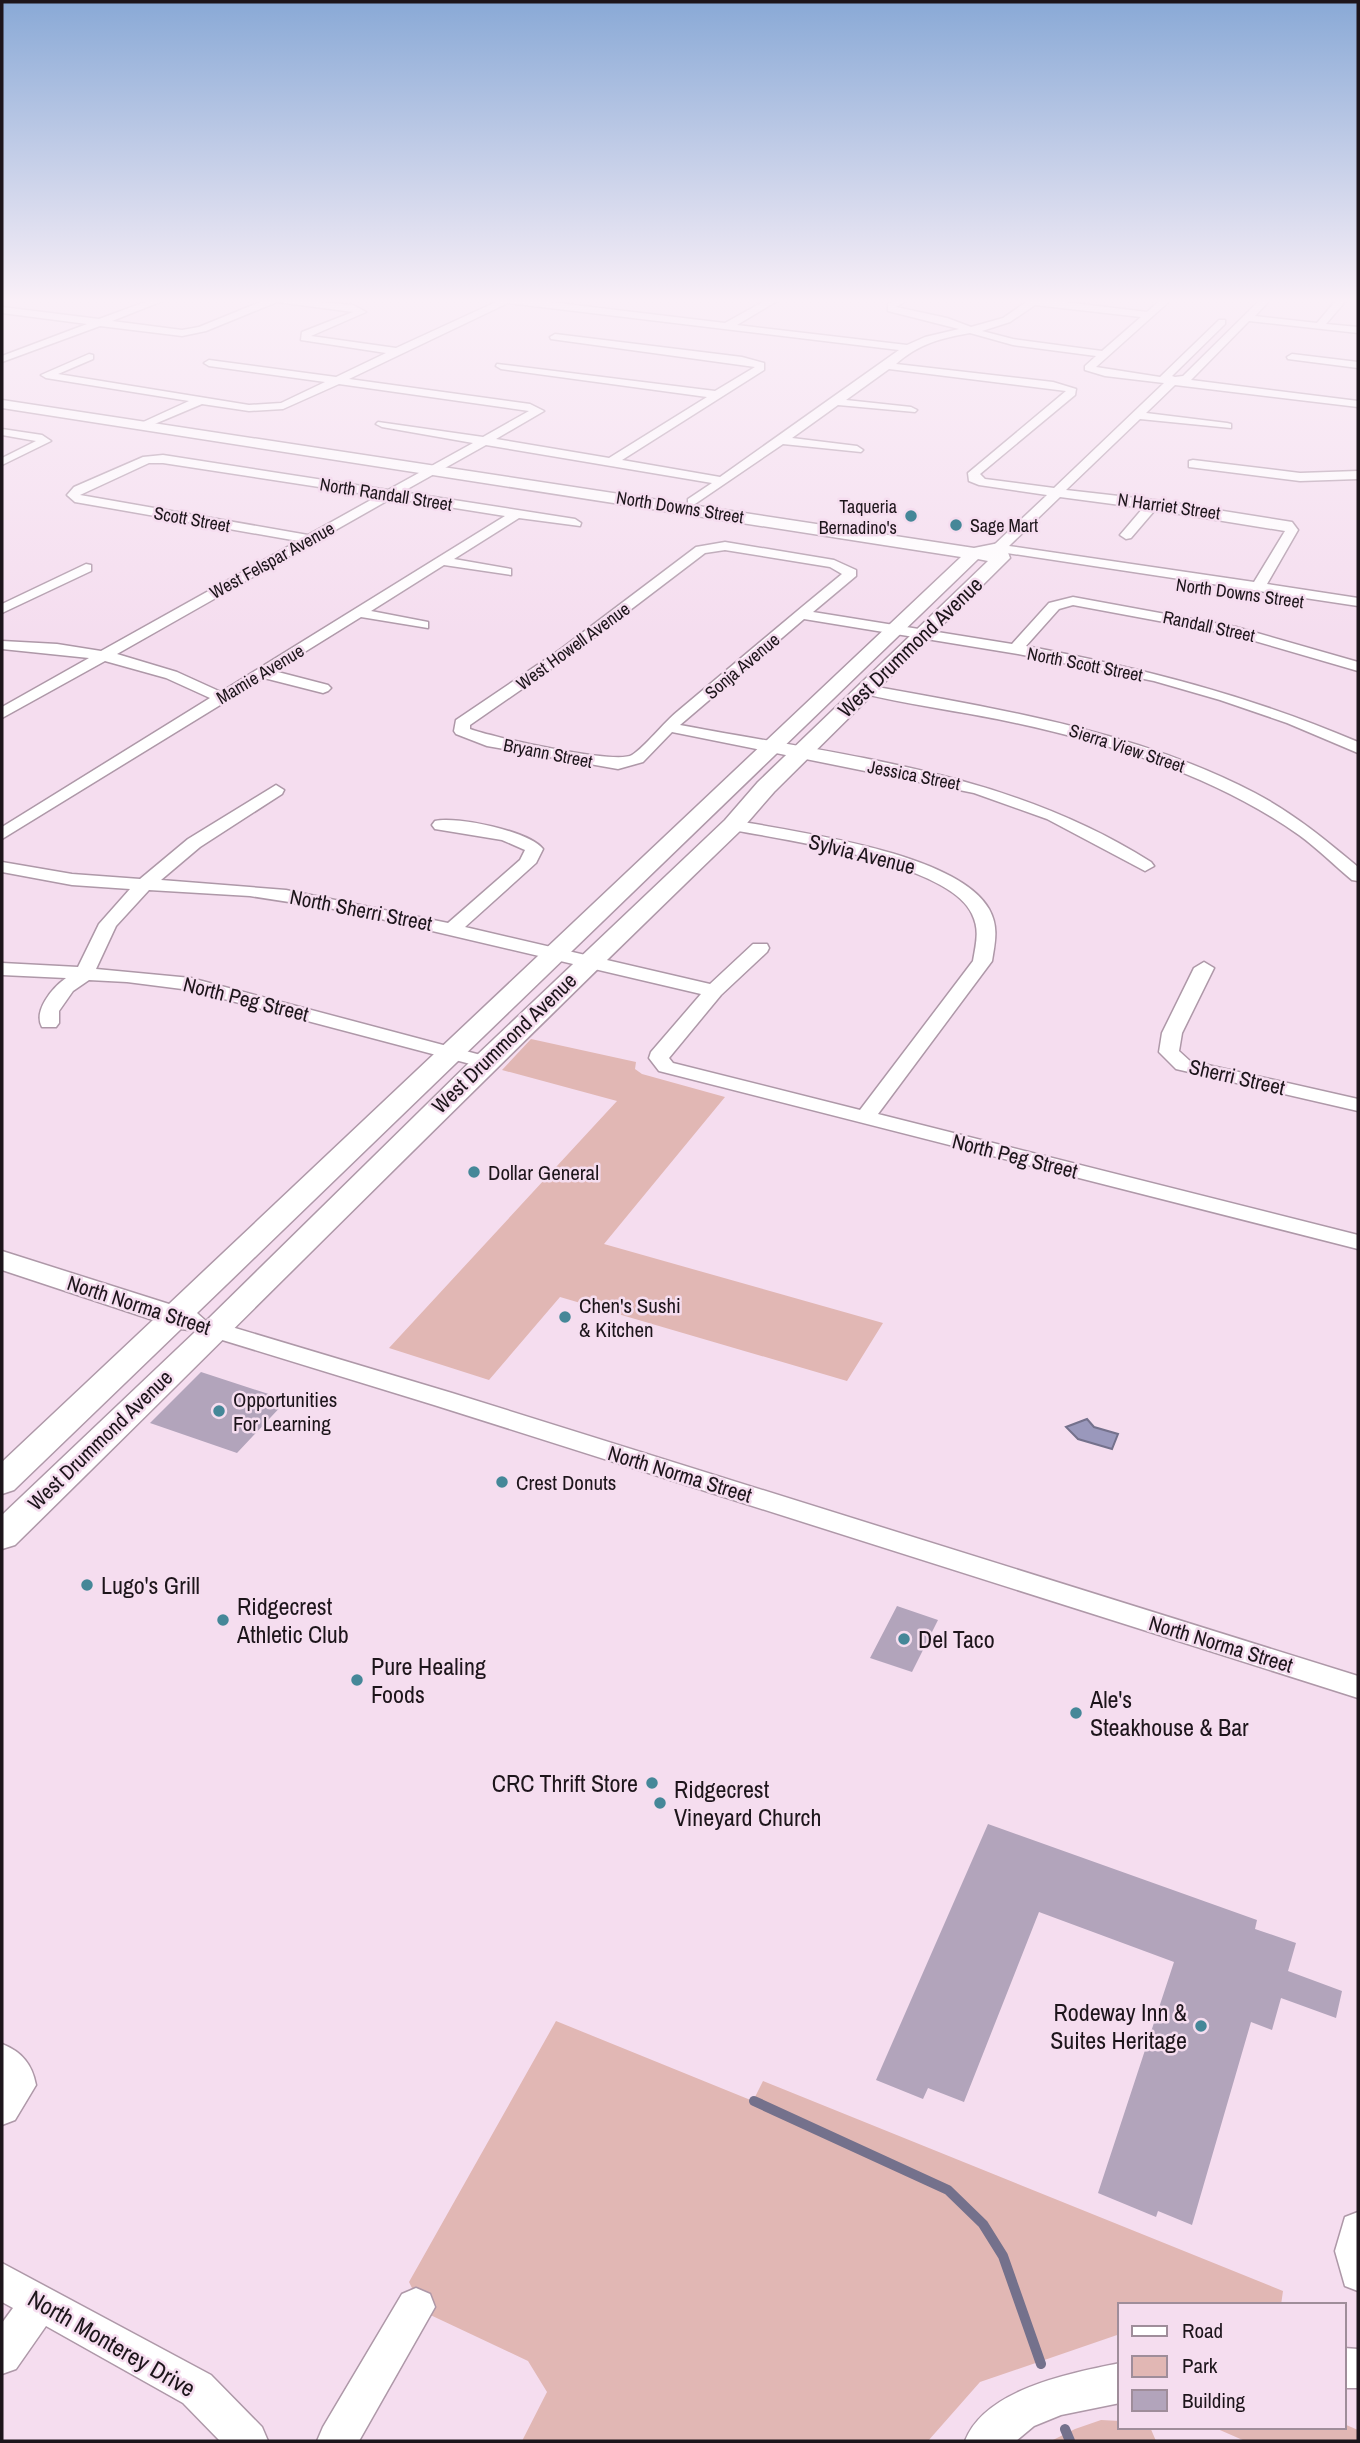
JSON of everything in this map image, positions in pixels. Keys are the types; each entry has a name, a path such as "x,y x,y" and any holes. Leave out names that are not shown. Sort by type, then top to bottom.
{"main road":[{"name":"North Downs Street","path":"68,412 151,422"},
{"name":"North Downs Street","path":"94,412 975,554 1000,553"},
{"name":"North Downs Street","path":"441,467 692,502 1000,553"},
{"name":"West Drummond Avenue","path":"2,1536 215,1330 485,1062 733,825 802,753 923,635 1000,553"},
{"name":"West Drummond Avenue","path":"2,1482 454,1054 975,554"},
{"name":"North Norma Street","path":"2,1260 215,1330"},
{"path":"2,1492 34,1504"}],"street":[{"path":"151,422 174,412"},
{"name":"West Felspar Avenue","path":"2,713 538,412"},
{"path":"611,462 689,412"},
{"path":"692,502 823,412"},
{"path":"1048,412 974,473 974,478 997,484 1060,491"},
{"name":"West Drummond Avenue","path":"1000,553 1141,412"},
{"path":"1138,415 1227,426"},
{"path":"382,425 724,481"},
{"path":"2,432 38,437 45,441 2,463"},
{"path":"782,440 857,450"},
{"name":"North Randall Street","path":"75,498 78,490 155,459 178,460 575,523"},
{"path":"1193,464 1300,477 1358,475"},
{"name":"N Harriet Street","path":"1060,491 1277,522 1292,530 1278,558 1258,587"},
{"name":"Scott Street","path":"75,498 309,539"},
{"path":"1126,535 1154,504"},
{"name":"Mamie Avenue","path":"2,834 517,514"},
{"name":"West Howell Avenue","path":"466,734 460,728 462,723 566,652 705,548 725,546 834,564 849,570"},
{"name":"North Downs Street","path":"1000,553 1358,601"},
{"name":"North Downs Street","path":"1000,553 1358,610"},
{"path":"444,561 506,572"},
{"path":"2,609 86,568"},
{"name":"Sonja Avenue","path":"632,761 643,754 668,727 848,578 851,573 849,570"},
{"name":"Randall Street","path":"1015,650 1058,604 1073,601 1177,618 1261,638 1358,667"},
{"path":"360,613 423,625"},
{"name":"North Scott Street","path":"803,615 1015,650 1171,682 1290,720 1358,748"},
{"path":"2,645 58,649 99,657 177,677 220,698"},
{"path":"263,673 323,688"},
{"name":"Sierra View Street","path":"866,691 1081,732 1189,768 1273,810 1336,854 1358,876"},
{"name":"Jessica Street","path":"668,727 953,782 1027,803 1081,827 1146,866"},
{"name":"Bryann Street","path":"466,734 486,741 555,752 595,762 618,764 632,761"},
{"path":"49,1023 49,1011 66,987 84,974 108,924 142,886 194,844 275,790"},
{"path":"441,825 501,835 530,844 534,849 527,863 453,928"},
{"name":"Sylvia Avenue","path":"733,825 889,857 920,867 946,880 967,895 981,912 989,930 988,949 982,961 864,1119"},
{"name":"North Sherri Street","path":"2,867 47,876 142,886 257,891 453,928 555,956 714,991"},
{"path":"672,1069 662,1063 661,1052 714,991 760,948"},
{"name":"Sherri Street","path":"1204,968 1172,1033 1169,1052 1176,1061 1206,1071 1358,1105"},
{"name":"North Peg Street","path":"2,969 191,984 485,1062"},
{"name":"North Peg Street","path":"672,1069 1358,1242"},
{"name":"North Norma Street","path":"215,1330 456,1403 1358,1687"},
{"path":"2,2060 16,2073 18,2085 2,2109"},
{"path":"1358,2230 1354,2251 1358,2273"},
{"name":"North Monterey Drive","path":"2,2281 197,2389 248,2441"},
{"path":"2,2355 40,2302"},
{"path":"337,2441 416,2307"},
{"path":"985,2441 1020,2412 1061,2395 1118,2383"}],"green space":[{"path":"531,1039 636,1062 635,1069 642,1074 725,1097 604,1244 883,1323 847,1381 560,1297 489,1380 389,1348 617,1101 502,1070"},
{"path":"556,2021 753,2101 763,2081 1283,2291 1281,2303 1118,2303 1118,2335 980,2382 928,2441 522,2441 547,2392 528,2361 424,2312 409,2282"},
{"path":"1101,2420 1118,2421 1118,2429 1151,2429 1156,2441 1051,2441"},
{"path":"1346,2425 1358,2430 1358,2441 1245,2441 1218,2429 1346,2429"}],"water":[{"path":"1087,1419 1094,1427 1118,1434 1112,1449 1078,1439 1066,1427"}],"building":[{"name":"Opportunities For Learning","path":"201,1372 287,1400 237,1453 150,1423"},
{"name":"Del Taco","path":"897,1606 938,1620 912,1672 870,1658"},
{"name":"Rodeway Inn & Suites Heritage","path":"988,1824 1257,1920 1255,1929 1296,1943 1288,1971 1342,1991 1336,2018 1281,1998 1272,2030 1251,2022 1192,2225 1158,2211 1156,2217 1098,2193 1174,1962 1039,1912 964,2102 928,2088 923,2099 876,2080"}],"waterway":[{"path":"754,2101 948,2190 983,2224 1003,2256 1041,2364"},
{"path":"1065,2429 1070,2441"}],"place":[{"name":"Taqueria Bernadino's","path":"911,516"},
{"name":"Sage Mart","path":"956,525"},
{"name":"Dollar General","path":"474,1172"},
{"name":"Chen's Sushi & Kitchen","path":"565,1317"},
{"name":"Opportunities For Learning","path":"219,1411"},
{"name":"Crest Donuts","path":"502,1482"},
{"name":"Lugo's Grill","path":"87,1585"},
{"name":"Ridgecrest Athletic Club","path":"223,1620"},
{"name":"Del Taco","path":"904,1639"},
{"name":"Pure Healing Foods","path":"357,1680"},
{"name":"Ale's Steakhouse & Bar","path":"1076,1713"},
{"name":"CRC Thrift Store","path":"652,1783"},
{"name":"Ridgecrest Vineyard Church","path":"660,1803"},
{"name":"Rodeway Inn & Suites Heritage","path":"1201,2026"}]}
